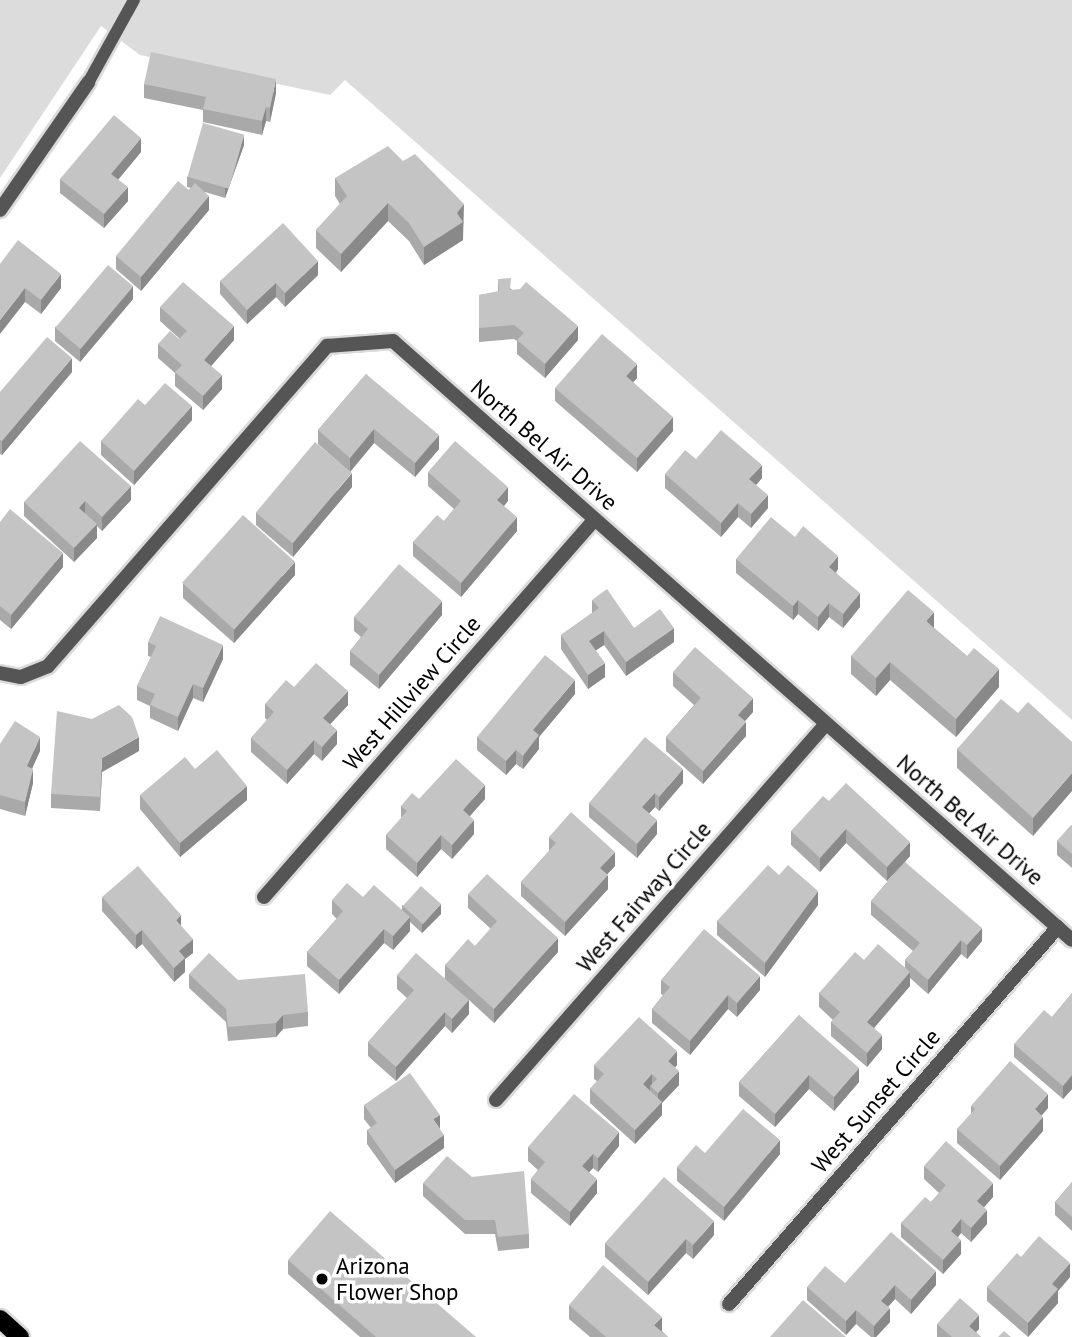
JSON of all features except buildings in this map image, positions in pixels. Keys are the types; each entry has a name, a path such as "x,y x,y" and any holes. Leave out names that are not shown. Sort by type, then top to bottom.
{"main road":[{"path":"0,1319 20,1337"}],"street":[{"path":"0,210 88,83"},
{"name":"North Bel Air Drive","path":"0,673 21,677 48,666 327,346 393,341 1072,940"},
{"name":"West Hillview Circle","path":"264,897 595,519"},
{"name":"West Fairway Circle","path":"496,1100 827,724"},
{"name":"West Sunset Circle","path":"729,1304 1058,927"}],"lane":[{"path":"88,83 134,0"}],"shaded area":[{"path":"0,0 1072,0 1072,720 345,80 330,95 140,55 101,26 0,178"}],"place":[{"name":"Arizona Flower Shop","path":"322,1279"}]}
